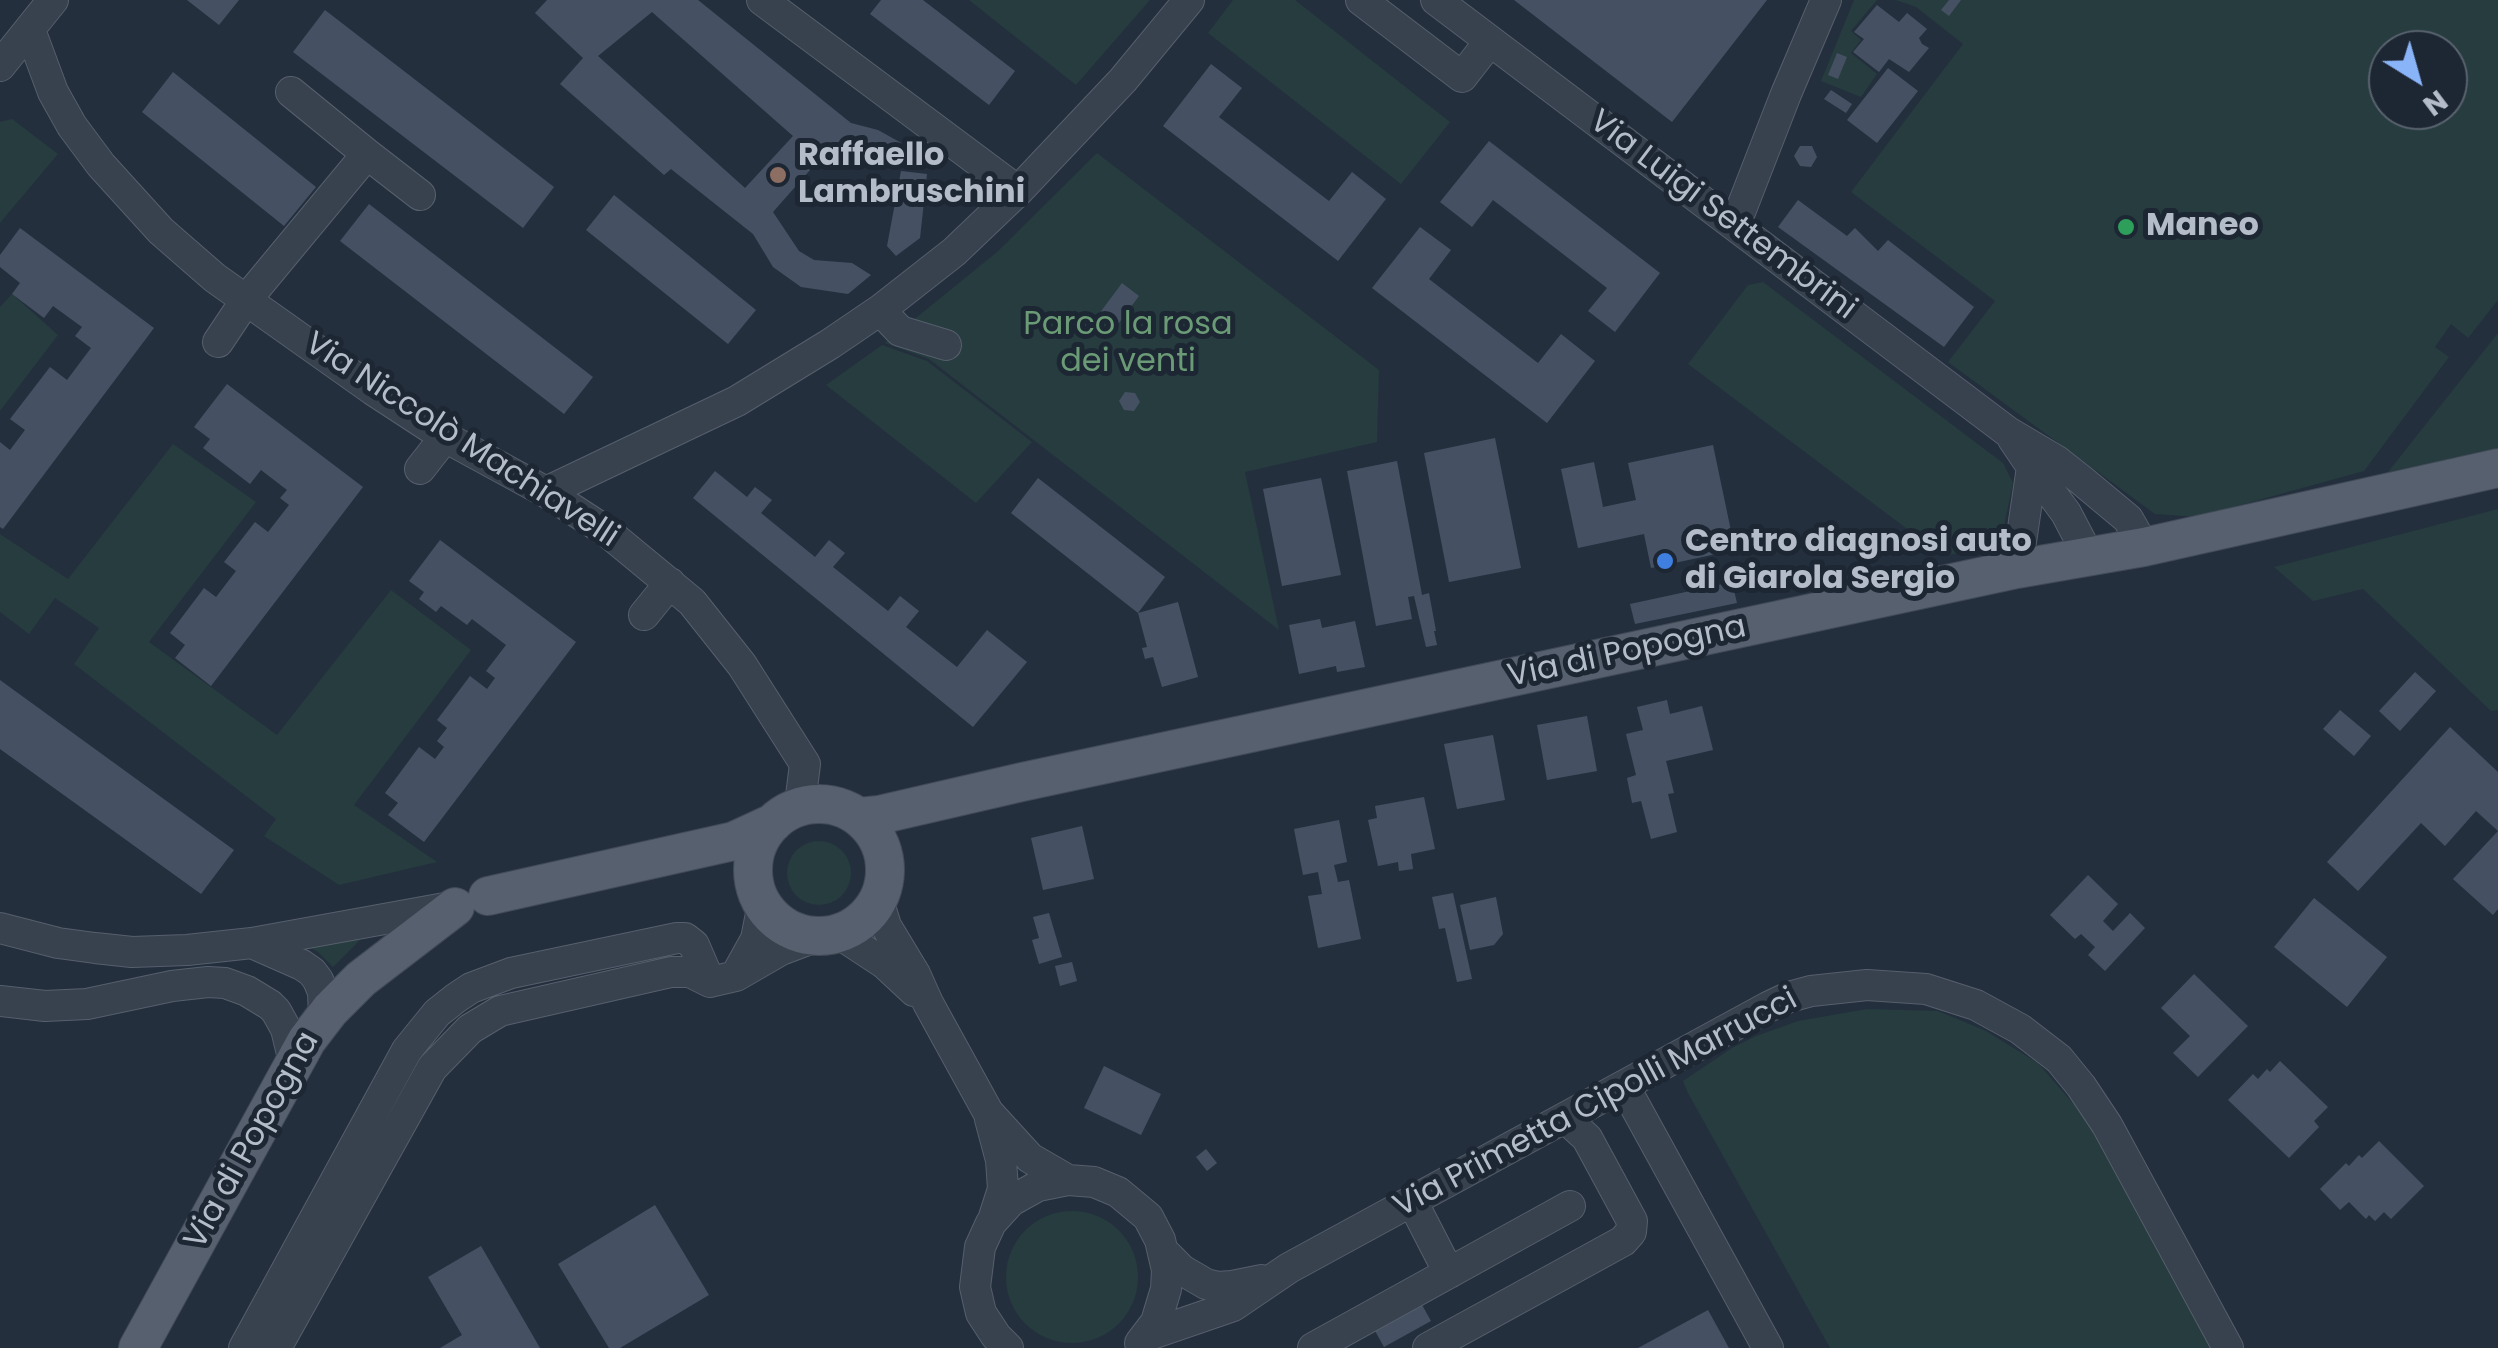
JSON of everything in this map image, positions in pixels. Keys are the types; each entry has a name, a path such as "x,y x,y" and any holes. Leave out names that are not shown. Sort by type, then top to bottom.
{"main road":[{"name":"Via di Popogna","path":"860,817 2017,570 2144,547 2498,468"},
{"path":"882,888 885,859 880,843 860,817 845,809 827,804 808,805 784,816 760,840 754,862 758,893 773,917 802,934 828,934 854,926 868,914 882,888 903,834 932,803"},
{"name":"Via di Popogna","path":"138,1348 294,1062 324,1017 361,978 471,901 734,840 784,816"},
{"name":"Via di Popogna","path":"671,856 734,872 758,893"}],"street":[{"path":"0,66 15,28 52,0"},
{"path":"762,0 1018,192"},
{"path":"546,492 736,400 880,310 981,228 1018,192 1122,80 1189,0"},
{"path":"1361,0 1462,77 1490,41"},
{"name":"Via Luigi Settembrini","path":"1436,0 2008,432 2057,462 2128,519 2144,547"},
{"path":"1735,225 1826,0"},
{"name":"Via Niccolò Machiavelli","path":"15,28 72,126 101,164 161,231 215,278 445,438 546,492 606,531 692,602 742,666 805,764 800,796 784,816"},
{"path":"290,92 420,195"},
{"path":"218,342 246,300 367,154"},
{"path":"880,310 900,331 946,345"},
{"name":"Via Luigi Settembrini","path":"2008,432 2066,513 2088,557"},
{"path":"420,469 445,438"},
{"path":"2017,570 2032,467"},
{"path":"644,615 670,582"},
{"path":"882,888 886,926 988,1112 1030,1158 1068,1180"},
{"path":"723,979 756,939 758,893"},
{"path":"0,928 58,942 132,952 187,950 252,943 471,901"},
{"path":"276,1348 432,1068 470,1029 500,1011 671,972 723,979 780,950 828,934 885,964 928,1003"},
{"path":"244,1348 407,1050 456,998 510,973 667,939 685,938 694,944 723,979"},
{"path":"252,943 312,972 323,992 324,1017"},
{"path":"0,1001 44,1006 88,1004 172,986 225,984 247,991 276,1011 286,1029 294,1062"},
{"name":"Via Primetta Cipolli Marrucci","path":"1141,1342 1233,1306 1274,1278 1749,1016 1811,991 1867,984 1913,987 1976,1004 2036,1040 2059,1059 2108,1125 2228,1348"},
{"path":"407,1050 432,1068"},
{"path":"1624,1086 1768,1348"},
{"path":"988,1112 1003,1189 980,1247 975,1272 987,1336 1008,1348"},
{"path":"1428,1348 1622,1241 1631,1232 1632,1221 1586,1138 1565,1118"},
{"path":"991,1223 1024,1192 1068,1180 1094,1182 1128,1199 1148,1216 1167,1270 1160,1313 1141,1342"},
{"path":"1412,1201 1449,1272"},
{"path":"1313,1348 1570,1206"},
{"name":"Via Primetta Cipolli Marrucci","path":"1164,1253 1197,1280 1218,1286 1274,1278"}],"green space":[{"path":"969,0 1150,0 1076,85"},
{"path":"1233,0 1295,0 1450,122 1401,184 1208,33"},
{"path":"1854,0 1877,0 1851,31 1861,40 1851,53 1877,74 1861,97 1821,81"},
{"path":"1896,0 2498,0 2498,300 2468,338 2451,324 2435,347 2449,357 2364,471 2197,517 2155,514 1948,362 1995,301 1851,192 1963,44 1916,7"},
{"path":"12,119 58,154 0,223 0,122"},
{"name":"Parco la rosa dei venti","path":"1097,153 1379,370 1377,442 1245,472 1279,630 929,359 885,343 997,252"},
{"path":"1763,282 2003,463 2013,483 2001,541 1991,547 1943,556 1688,364 1748,285"},
{"path":"12,294 58,335 0,411 0,307"},
{"path":"2498,333 2498,448 2388,472"},
{"path":"882,345 927,361 1032,442 976,503 826,385"},
{"path":"173,444 256,502 149,642 277,735 391,590 471,650 354,805 437,862 339,885 264,836 276,819 74,664 99,628 55,598 29,634 0,612 0,534 68,579"},
{"path":"2498,509 2498,710 2491,711 2363,589 2313,601 2274,567"},
{"path":"819,841 842,850 851,873 842,896 819,905 796,896 787,873 796,850"},
{"path":"374,926 333,967 318,952 297,941"},
{"path":"1867,1009 1938,1011 1986,1031 2038,1063 2084,1116 2211,1348 1830,1348 1683,1081 1756,1036 1798,1021"},
{"path":"1072,1211 1109,1222 1127,1240 1138,1277 1127,1314 1109,1332 1072,1343 1035,1332 1017,1314 1006,1277 1017,1240 1035,1222"}],"building":[{"path":"187,0 239,0 219,25"},
{"path":"547,0 698,0 851,123 878,130 905,145 894,165 877,155 833,144 773,212 799,251 814,260 852,263 871,275 848,294 801,287 773,267 753,234 671,169 664,175 560,84 583,58 535,13","holes":["652,12 793,136 745,188 598,56"]},
{"path":"881,0 923,0 1015,71 989,105 870,14"},
{"path":"1514,0 1767,0 1672,122"},
{"path":"1949,0 1961,0 1949,16 1941,10"},
{"path":"1877,5 1899,22 1907,13 1927,29 1919,38 1929,48 1909,72 1889,59 1879,72 1853,52 1864,39 1854,32"},
{"path":"325,10 554,187 523,228 293,52"},
{"path":"1837,53 1847,57 1838,79 1828,75"},
{"path":"1211,64 1242,88 1219,117 1329,201 1352,172 1386,199 1338,261 1163,126"},
{"path":"1888,68 1918,91 1877,143 1847,120"},
{"path":"173,72 316,187 284,226 142,112"},
{"path":"1831,90 1852,104 1846,113 1824,99"},
{"path":"1489,141 1660,273 1615,332 1588,311 1607,288 1493,200 1472,227 1440,202"},
{"path":"1800,146 1812,146 1817,157 1811,167 1800,166 1794,156"},
{"path":"901,171 927,174 920,238 896,256 887,246"},
{"path":"614,195 756,310 728,344 586,230"},
{"path":"1798,200 1847,236 1855,228 1878,251 1888,240 1974,307 1944,347 1778,227"},
{"path":"369,204 593,377 564,414 340,241"},
{"path":"1420,227 1451,250 1429,279 1538,363 1561,334 1595,361 1547,423 1372,288"},
{"path":"20,228 154,328 3,529 0,442 10,450 25,430 10,419 50,367 67,380 91,348 75,336 82,327 53,306 44,318 12,294 20,283 0,267 0,255"},
{"path":"1122,283 1139,296 1116,327 1099,314"},
{"path":"227,384 363,487 211,686 175,658 185,645 170,633 204,588 216,597 236,571 224,562 255,522 268,532 289,505 280,498 287,490 261,470 250,484 203,448 210,439 194,427"},
{"path":"1125,392 1135,393 1140,402 1134,411 1124,410 1119,401"},
{"path":"1495,438 1521,568 1449,582 1424,453"},
{"path":"1713,445 1735,550 1651,568 1644,534 1578,548 1561,469 1594,462 1603,507 1636,500 1628,463"},
{"path":"1397,461 1422,595 1429,593 1437,645 1426,647 1414,596 1408,597 1412,619 1376,626 1347,471"},
{"path":"715,471 747,497 755,487 772,500 761,513 815,557 829,540 845,553 833,567 888,611 900,596 919,611 906,627 957,667 987,630 1027,662 973,727 693,498"},
{"path":"1038,478 1165,577 1138,613 1011,513"},
{"path":"1321,478 1341,575 1282,586 1263,489"},
{"path":"440,540 576,642 424,842 388,815 398,803 385,793 419,747 435,759 444,747 437,741 447,728 437,720 470,676 487,689 495,678 486,671 506,645 472,619 467,625 441,606 436,612 419,599 424,592 409,581"},
{"path":"1732,582 1737,603 1635,624 1630,604"},
{"path":"1178,602 1198,677 1162,687 1153,657 1145,659 1142,648 1147,647 1138,613"},
{"path":"1320,619 1322,628 1355,621 1365,667 1337,672 1336,666 1299,674 1289,625"},
{"path":"2415,672 2436,691 2400,731 2379,711"},
{"path":"0,680 234,850 201,894 0,749"},
{"path":"1667,700 1670,714 1702,706 1713,750 1666,761 1674,793 1668,794 1677,832 1651,839 1641,801 1632,803 1627,778 1636,775 1626,734 1643,730 1637,707"},
{"path":"2340,710 2371,736 2354,756 2323,729"},
{"path":"1587,716 1597,771 1547,780 1537,725"},
{"path":"2450,727 2498,772 2498,831 2476,811 2445,846 2421,823 2358,891 2327,862"},
{"path":"1493,735 1505,800 1457,809 1444,744"},
{"path":"1424,797 1435,849 1411,854 1413,869 1399,871 1398,862 1378,866 1368,820 1377,818 1375,806"},
{"path":"1339,820 1347,862 1334,865 1338,882 1349,880 1361,939 1318,948 1308,896 1322,894 1318,872 1303,875 1294,829"},
{"path":"1082,826 1094,879 1043,890 1031,838"},
{"path":"2498,831 2498,909 2493,915 2453,879"},
{"path":"2088,875 2118,904 2103,921 2113,931 2130,913 2145,928 2105,971 2088,955 2095,947 2081,934 2075,939 2050,915"},
{"path":"1453,893 1472,979 1457,982 1445,928 1439,929 1432,897"},
{"path":"1496,897 1503,934 1494,945 1470,950 1460,905"},
{"path":"2314,898 2387,957 2347,1007 2274,947"},
{"path":"1049,913 1062,957 1039,964 1032,940 1039,938 1033,917"},
{"path":"1072,962 1077,981 1060,986 1055,966"},
{"path":"2194,974 2248,1026 2198,1077 2173,1053 2190,1036 2161,1008"},
{"path":"2280,1061 2328,1107 2314,1121 2319,1127 2289,1158 2228,1100 2253,1074 2258,1079"},
{"path":"1104,1066 1161,1094 1141,1135 1084,1108"},
{"path":"2379,1141 2424,1186 2391,1219 2384,1212 2375,1221 2369,1215 2366,1219 2349,1202 2340,1210 2320,1189 2346,1163 2349,1166 2359,1155 2362,1158"},
{"path":"1206,1149 1217,1163 1207,1171 1196,1157"},
{"path":"655,1205 709,1295 620,1348 609,1348 558,1264"},
{"path":"481,1246 540,1348 440,1348 462,1335 428,1277"},
{"path":"1421,1303 1431,1321 1384,1347 1374,1329"},
{"path":"1708,1310 1729,1348 1638,1348"}],"place":[{"name":"Raffaello Lambruschini","path":"778,175"},
{"name":"Maneo","path":"2126,227"},
{"name":"Centro diagnosi auto di Giarola Sergio","path":"1665,561"}]}
